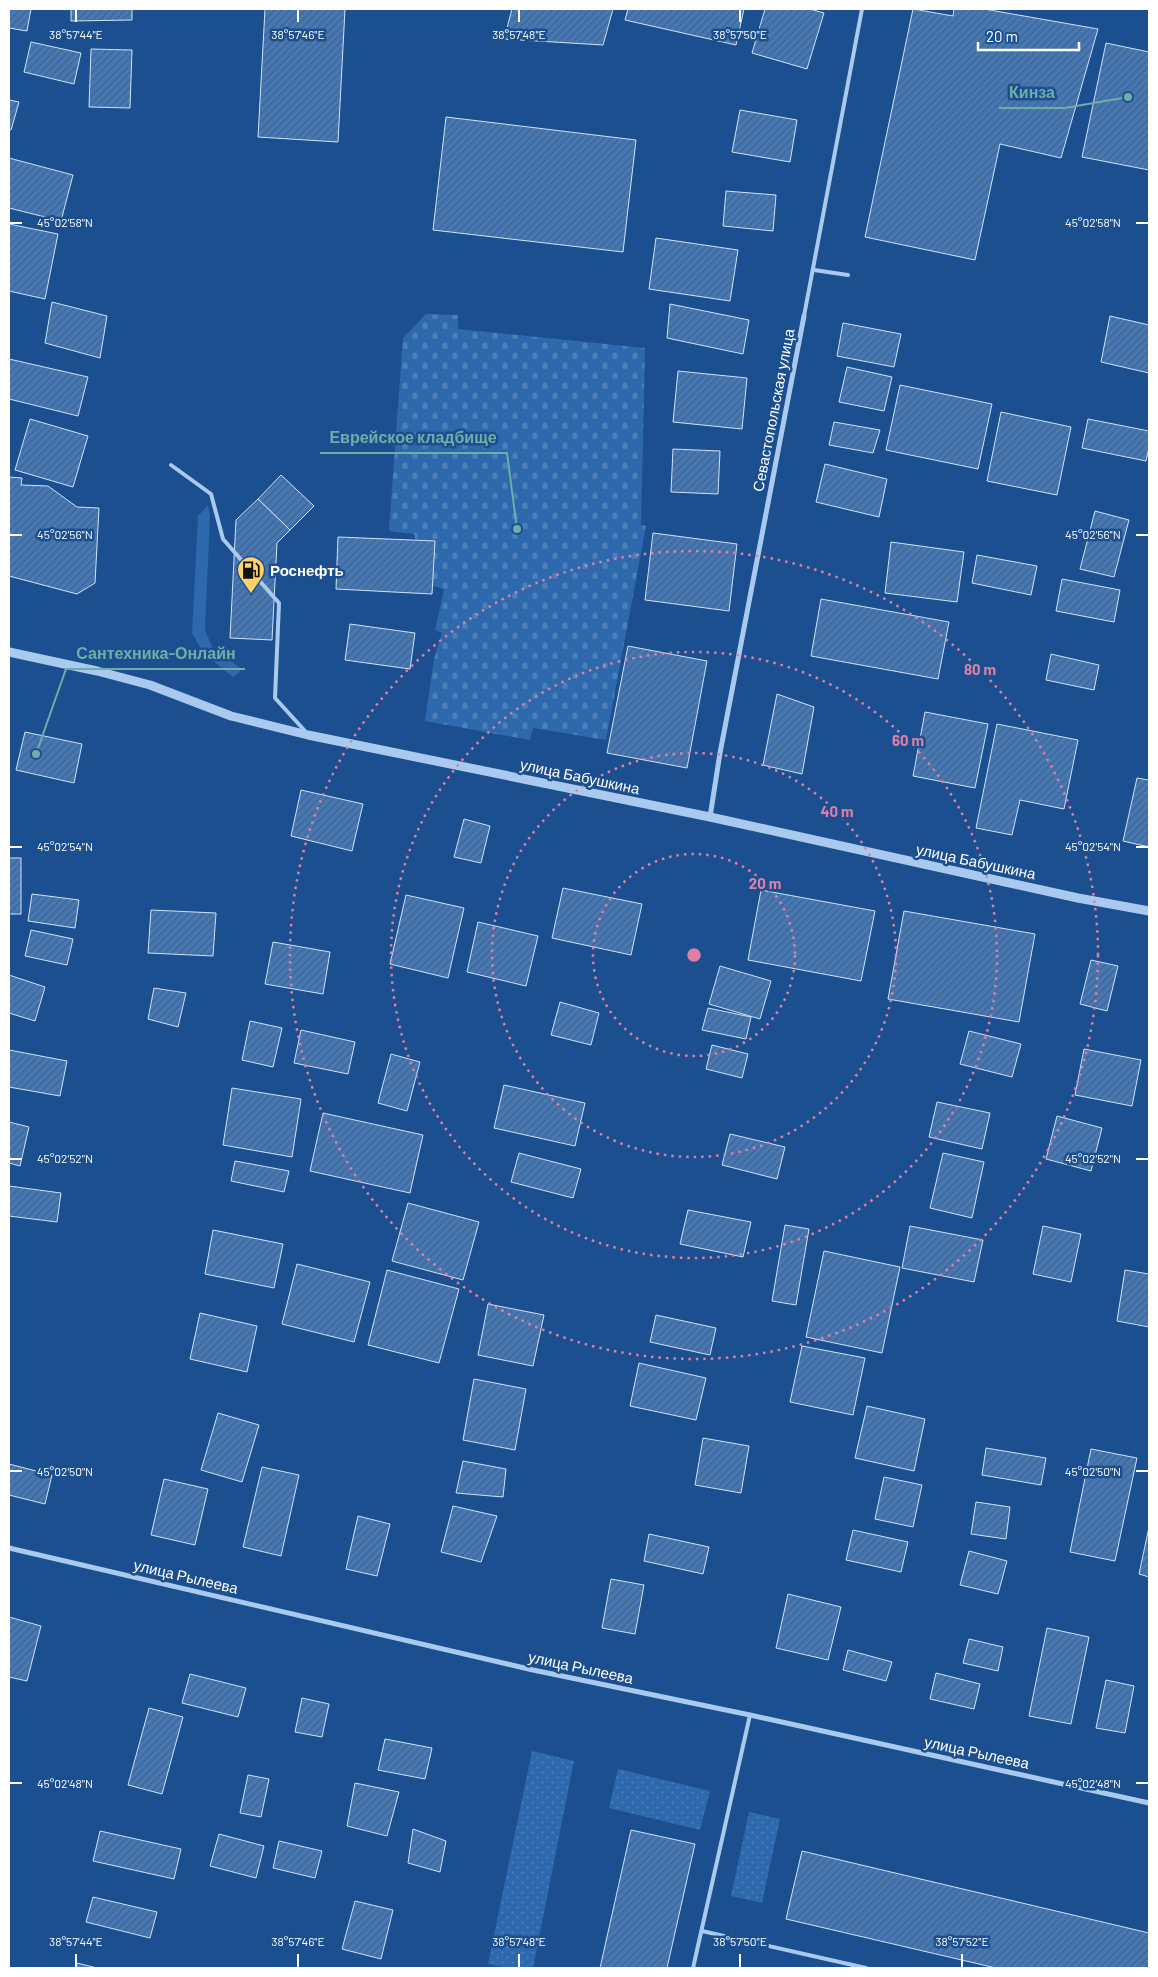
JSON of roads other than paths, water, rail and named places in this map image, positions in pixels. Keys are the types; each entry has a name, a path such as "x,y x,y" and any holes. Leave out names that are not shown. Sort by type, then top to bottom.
{"street":[{"name":"Севастопольская улица","path":"710,817 720,753 804,316"},
{"name":"улица Бабушкина","path":"9,652 150,685 231,716 308,735 710,817 1149,912"},
{"name":"улица Рылеева","path":"9,1548 533,1670 1149,1802"}],"lane":[{"name":"Севастопольская улица","path":"804,316 862,9"},
{"path":"814,270 848,275"},
{"path":"171,465 211,494 223,539 279,603 275,698 308,735"},
{"path":"693,1968 750,1715"},
{"path":"702,1931 866,1968"}],"place":[{"name":"Кинза","path":"1128,97"},
{"name":"Еврейское кладбище","path":"517,529"},
{"name":"Роснефть","path":"251,594"},
{"name":"Сантехника-Онлайн","path":"36,754"}]}
